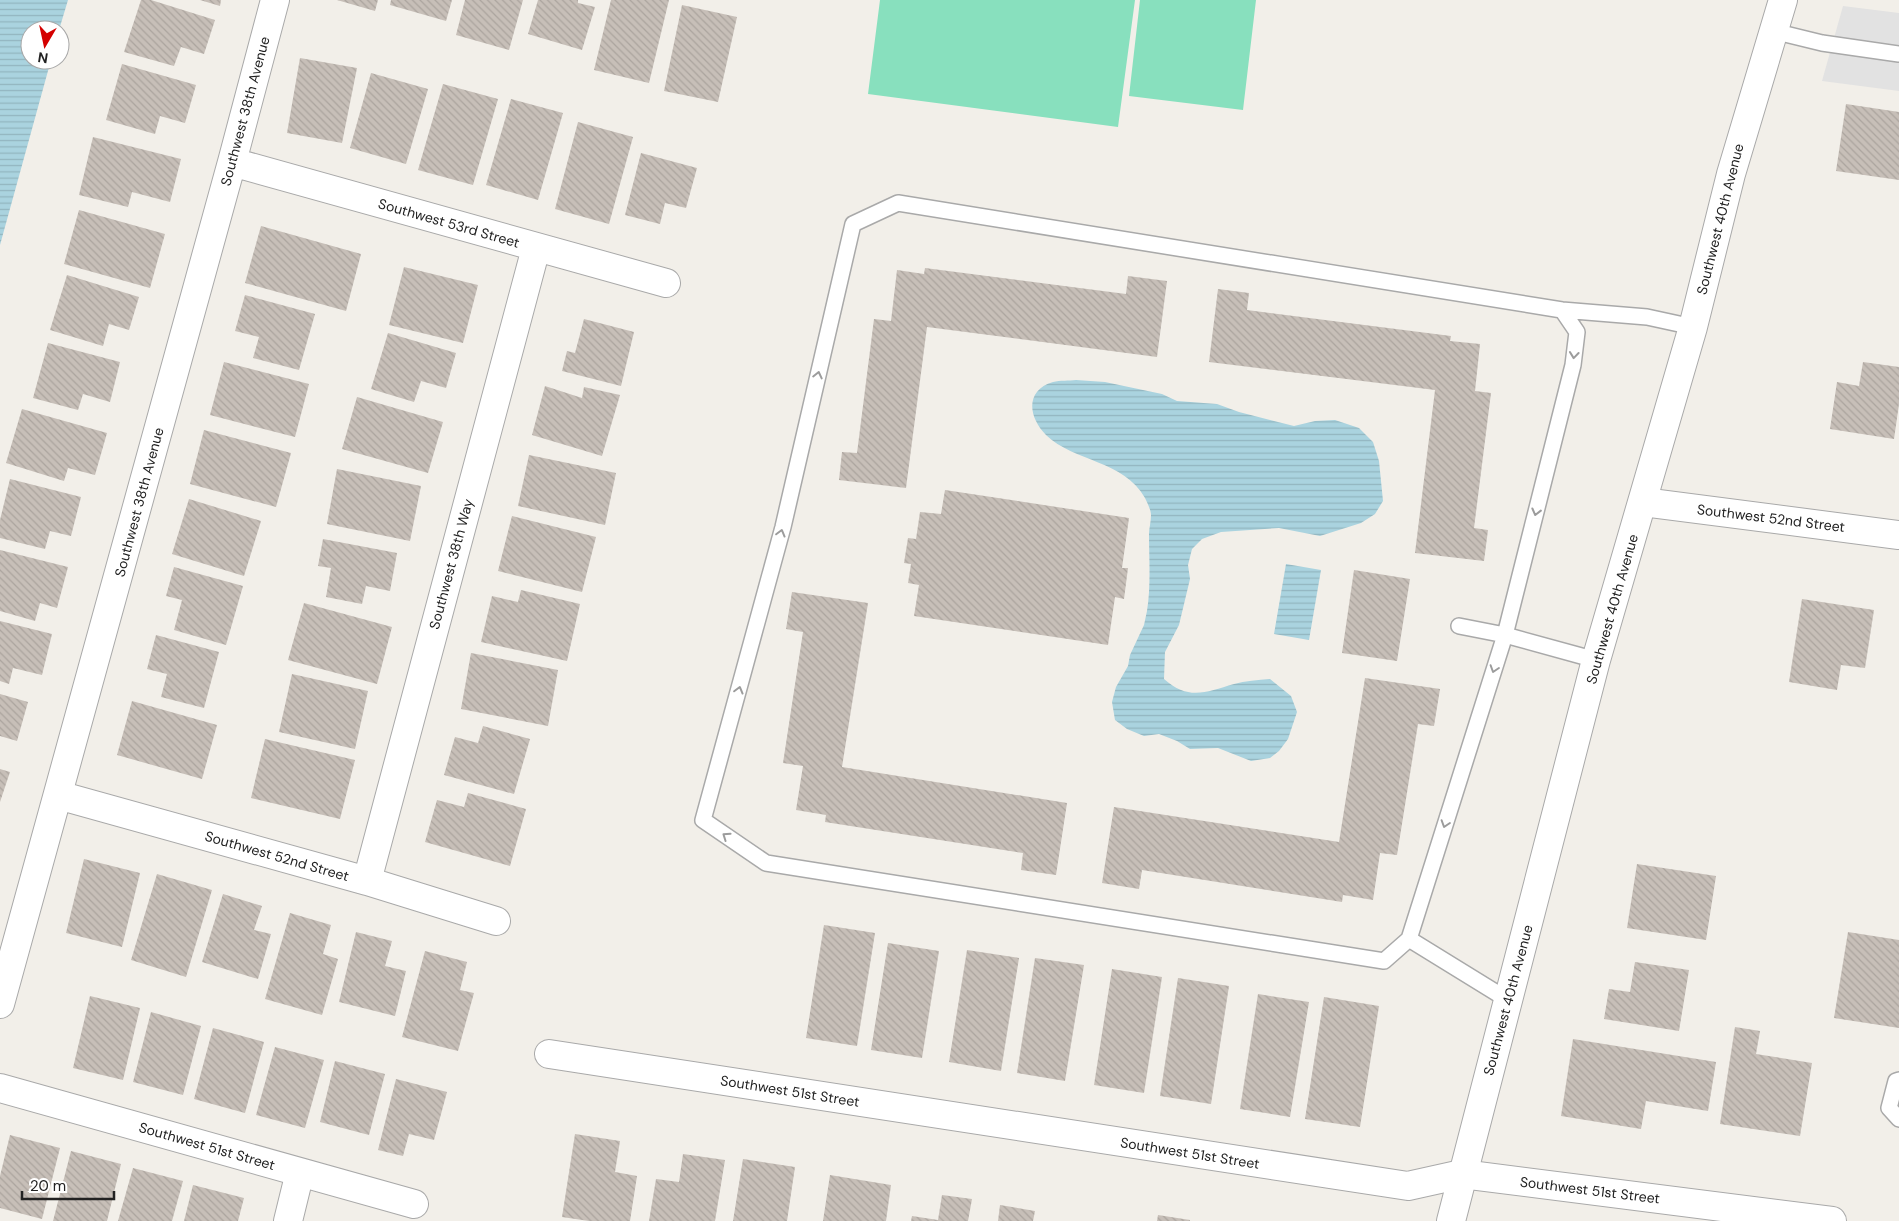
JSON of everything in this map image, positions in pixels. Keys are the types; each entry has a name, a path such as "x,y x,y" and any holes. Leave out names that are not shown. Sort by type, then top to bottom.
{"street":[{"name":"Southwest 38th Avenue","path":"0,1004 275,0"},
{"name":"Southwest 40th Avenue","path":"1451,1221 1596,660 1693,327 1731,174 1783,0"},
{"name":"Southwest 53rd Street","path":"232,162 666,283"},
{"name":"Southwest 38th Way","path":"367,881 536,248"},
{"name":"Southwest 52nd Street","path":"1643,502 1899,535"},
{"name":"Southwest 52nd Street","path":"58,795 367,881 496,921"},
{"name":"Southwest 51st Street","path":"549,1054 1408,1186 1462,1174 1801,1219 1832,1221"},
{"name":"Southwest 51st Street","path":"0,1088 414,1204"},
{"path":"288,1221 300,1172"}],"lane":[{"path":"1773,31 1822,43 1899,54"},
{"path":"1562,310 1577,332 1573,365 1505,635 1409,939 1384,961 766,863 704,820 783,527 853,224 898,203 1562,310 1647,317 1693,327"},
{"path":"1459,626 1505,635 1596,660"},
{"path":"1409,939 1508,1000"},
{"path":"1899,1080 1896,1081 1889,1108 1899,1119"}],"green space":[{"path":"880,0 1135,0 1118,127 868,94"},
{"path":"1140,0 1256,0 1243,110 1129,96"}],"shaded area":[{"path":"1843,6 1899,13 1899,91 1822,81"}],"water":[{"path":"0,0 68,0 62,20 20,20 20,70 48,70 0,245"},
{"path":"1076,380 1105,382 1162,394 1177,401 1217,404 1239,412 1294,426 1315,421 1335,420 1359,428 1373,442 1379,461 1383,501 1375,514 1361,523 1320,536 1279,528 1221,532 1202,539 1192,549 1188,565 1190,579 1179,625 1165,652 1164,679 1182,690 1198,693 1243,682 1270,679 1291,696 1297,712 1288,739 1279,751 1270,758 1251,761 1218,748 1190,749 1177,741 1159,734 1144,736 1127,729 1115,720 1112,702 1116,687 1128,666 1130,655 1144,625 1147,611 1151,513 1145,498 1136,485 1125,476 1112,468 1057,444 1040,428 1032,405 1038,391 1053,382"},
{"path":"1286,564 1321,570 1309,640 1274,634"}],"building":[{"path":"141,0 151,0 215,20 204,54 181,47 174,66 124,52"},
{"path":"200,0 221,0 220,6"},
{"path":"337,0 378,0 375,11"},
{"path":"391,0 452,0 446,21 390,5"},
{"path":"465,0 523,0 509,50 456,35"},
{"path":"538,0 578,0 578,3 595,7 582,50 528,34"},
{"path":"611,0 669,0 649,83 594,70"},
{"path":"682,5 737,17 718,102 664,91"},
{"path":"300,58 357,68 342,143 287,133"},
{"path":"122,64 196,85 185,123 160,116 155,134 106,120"},
{"path":"371,73 428,89 406,164 350,148"},
{"path":"443,84 498,99 473,185 418,170"},
{"path":"511,99 563,113 538,200 486,185"},
{"path":"1846,104 1899,112 1899,180 1836,171"},
{"path":"578,122 633,137 609,224 555,209"},
{"path":"93,137 181,159 170,202 132,192 128,207 79,195"},
{"path":"641,153 697,168 686,208 665,203 660,224 625,215"},
{"path":"79,210 165,234 150,288 64,264"},
{"path":"261,226 361,254 346,311 245,283"},
{"path":"404,267 478,285 463,343 389,325"},
{"path":"925,268 1126,294 1128,276 1167,281 1157,357 927,327 906,488 839,480 842,452 857,453 874,319 891,321 897,270 924,274"},
{"path":"67,275 139,297 129,330 109,324 103,346 50,330"},
{"path":"1218,289 1249,293 1247,310 1451,336 1450,341 1480,344 1475,391 1491,393 1474,528 1488,530 1484,561 1415,553 1435,390 1209,362"},
{"path":"245,295 315,314 299,370 253,358 259,337 235,331"},
{"path":"584,319 634,332 621,386 562,371 567,351 575,353"},
{"path":"388,333 456,353 446,388 421,381 414,402 371,389"},
{"path":"48,343 120,362 110,402 83,394 78,410 33,398"},
{"path":"224,362 309,384 295,437 210,415"},
{"path":"1863,362 1899,367 1899,404 1894,439 1830,429 1837,382 1859,386"},
{"path":"545,386 582,398 584,387 620,395 602,456 532,435"},
{"path":"357,397 443,422 428,473 342,449"},
{"path":"22,409 107,433 95,475 68,468 64,481 6,463"},
{"path":"204,430 291,453 276,507 190,484"},
{"path":"529,455 616,473 605,525 518,506"},
{"path":"337,469 421,486 410,541 327,524"},
{"path":"10,479 81,497 71,536 50,531 45,549 0,538 0,520"},
{"path":"945,490 1129,518 1122,568 1128,568 1124,599 1115,597 1108,645 914,616 919,585 908,583 911,564 904,563 908,538 916,539 920,512 941,514"},
{"path":"189,499 261,521 244,576 172,554"},
{"path":"512,516 596,537 582,592 498,571"},
{"path":"323,539 397,553 390,591 366,586 362,604 326,597 331,568 318,566"},
{"path":"0,550 68,567 57,608 40,603 35,621 0,611"},
{"path":"174,567 243,586 226,645 174,630 182,600 166,596"},
{"path":"1354,570 1410,579 1397,661 1342,653"},
{"path":"521,590 580,604 567,661 481,642 492,596 518,602"},
{"path":"792,592 868,603 842,767 1067,803 1056,875 1021,870 1023,853 825,822 826,815 796,810 803,766 783,763 803,632 786,629"},
{"path":"1802,599 1874,610 1865,668 1841,665 1837,690 1789,682"},
{"path":"304,603 392,627 377,684 288,660"},
{"path":"0,621 52,634 42,675 13,668 9,684 0,681"},
{"path":"156,635 219,652 204,708 161,697 167,674 147,669"},
{"path":"471,653 558,670 548,726 461,709"},
{"path":"292,674 368,691 355,749 279,732"},
{"path":"1365,678 1440,689 1434,726 1418,724 1397,855 1380,853 1373,900 1343,895 1342,902 1142,870 1139,889 1102,883 1114,807 1339,842"},
{"path":"0,694 28,702 17,741 0,736"},
{"path":"132,701 217,725 202,779 117,755"},
{"path":"483,726 530,739 514,794 444,775 455,737 478,743"},
{"path":"265,739 355,760 340,819 251,798"},
{"path":"0,769 10,772 0,802"},
{"path":"468,793 526,809 510,866 425,842 437,800 464,807"},
{"path":"84,859 140,873 122,947 66,933"},
{"path":"1637,864 1716,876 1706,940 1627,928"},
{"path":"157,874 212,890 186,977 131,960"},
{"path":"223,894 262,906 254,930 271,934 258,979 202,962"},
{"path":"290,913 331,925 323,954 338,959 322,1015 265,999"},
{"path":"824,925 875,933 857,1046 806,1038"},
{"path":"356,932 392,941 385,966 406,971 395,1016 339,1002"},
{"path":"1848,932 1899,940 1899,1028 1834,1018"},
{"path":"888,943 939,951 922,1058 871,1050"},
{"path":"967,950 1019,958 1001,1071 949,1062"},
{"path":"425,951 467,962 460,990 474,993 458,1051 402,1037"},
{"path":"1035,958 1084,965 1065,1081 1017,1073"},
{"path":"1635,962 1689,970 1679,1031 1604,1019 1609,989 1630,992"},
{"path":"1112,969 1162,977 1144,1093 1094,1085"},
{"path":"1178,978 1229,986 1211,1104 1160,1096"},
{"path":"1258,994 1309,1002 1290,1117 1240,1109"},
{"path":"90,996 140,1008 123,1080 73,1068"},
{"path":"1324,997 1379,1006 1360,1127 1305,1119"},
{"path":"151,1012 201,1026 183,1095 133,1082"},
{"path":"1735,1027 1760,1031 1756,1054 1812,1063 1800,1136 1720,1124"},
{"path":"213,1028 264,1042 245,1113 194,1099"},
{"path":"1573,1039 1716,1062 1708,1111 1646,1101 1641,1129 1561,1116"},
{"path":"275,1047 324,1060 305,1128 256,1115"},
{"path":"335,1061 385,1074 369,1135 320,1122"},
{"path":"396,1079 447,1092 434,1140 409,1134 403,1156 378,1150"},
{"path":"575,1134 620,1141 615,1172 637,1176 630,1221 589,1221 562,1217"},
{"path":"10,1135 60,1148 42,1219 0,1208 0,1176"},
{"path":"71,1151 121,1164 107,1221 53,1221"},
{"path":"683,1154 725,1160 715,1221 649,1221 656,1179 679,1182"},
{"path":"743,1159 795,1167 787,1221 733,1221"},
{"path":"133,1168 183,1181 172,1221 118,1221"},
{"path":"830,1175 891,1185 886,1221 823,1221"},
{"path":"193,1185 244,1198 238,1221 184,1221"},
{"path":"942,1195 972,1199 968,1221 911,1221 912,1216 938,1220"},
{"path":"1000,1205 1035,1211 1033,1221 998,1221"},
{"path":"1158,1215 1190,1220 1190,1221 1157,1221"}]}
